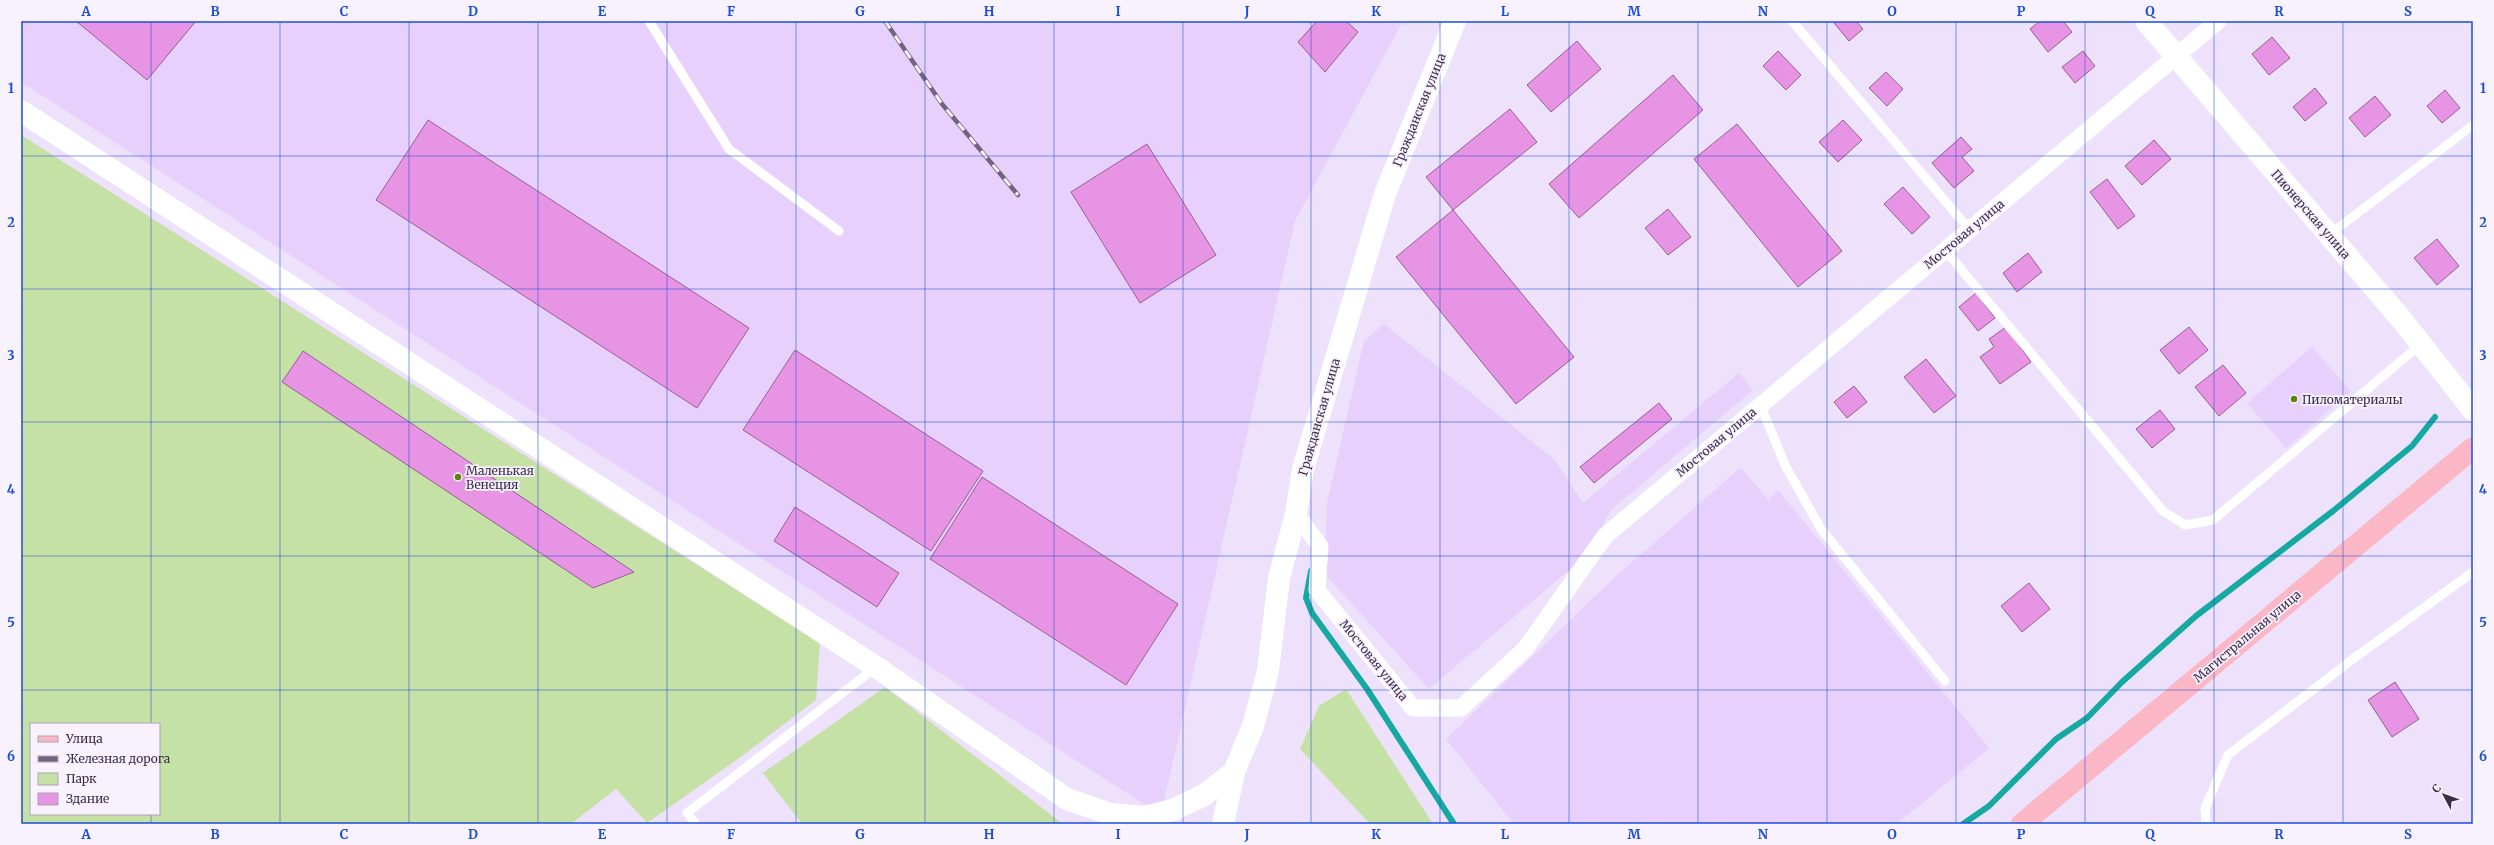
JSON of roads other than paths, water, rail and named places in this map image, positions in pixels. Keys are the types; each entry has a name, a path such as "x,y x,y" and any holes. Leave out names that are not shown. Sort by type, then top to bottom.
{"main road":[{"name":"Магистральная улица","path":"2022,824 2473,448"}],"street":[{"name":"Гражданская улица","path":"1223,824 1234,772 1253,726 1268,671 1279,578 1296,514 1303,469 1385,194 1455,21"},
{"name":"Пионерская улица","path":"2146,21 2421,344 2473,410"},
{"name":"Мостовая улица","path":"1296,514 1320,546 1317,590 1413,708 1461,708 1525,649 1605,536 1760,404 2218,21"},
{"path":"21,111 876,667 1067,799 1088,824"},
{"path":"1067,799 1110,814 1144,817 1173,810 1204,795 1234,772"}],"lane":[{"path":"649,21 730,149 840,231"},
{"path":"1792,21 1969,229"},
{"path":"2329,235 2473,125"},
{"path":"1945,250 2163,511 2185,525 2213,520 2421,344"},
{"path":"1760,404 1785,465 1822,529 1945,681"},
{"path":"2206,824 2205,808 2228,755 2353,659 2473,572"},
{"path":"696,824 687,813 876,667"}],"waterway":[{"path":"1963,824 1989,806 2056,739 2087,718 2122,682 2196,616 2333,511 2412,446 2435,417"},
{"path":"1311,571 1306,598 1312,613 1367,689 1454,824"}],"railway":[{"path":"885,21 942,104 1018,195"}],"place":[{"name":"Пиломатериалы","path":"2294,399"},
{"name":"Маленькая Венеция","path":"458,477"}]}
